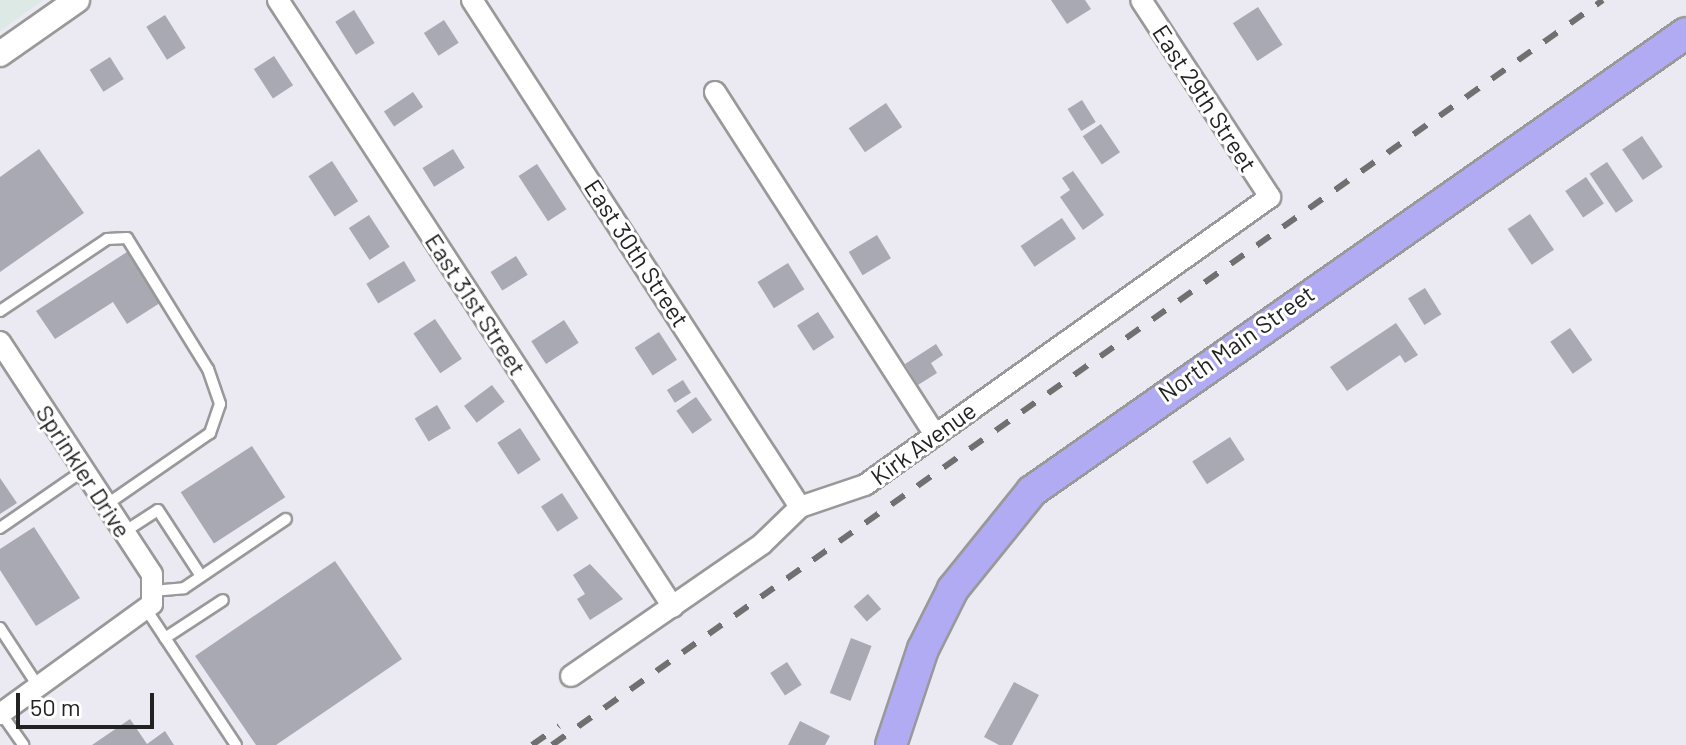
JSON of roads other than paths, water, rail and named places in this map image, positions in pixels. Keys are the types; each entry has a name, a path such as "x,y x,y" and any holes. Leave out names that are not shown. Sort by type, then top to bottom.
{"main road":[{"name":"North Main Street","path":"891,745 923,649 953,589 1032,491 1082,451 1686,33"}],"street":[{"path":"0,54 77,0"},
{"name":"East 31st Street","path":"278,0 673,607"},
{"name":"East 30th Street","path":"472,0 800,507"},
{"name":"East 29th Street","path":"1141,0 1158,9 1270,197"},
{"path":"715,92 935,435"},
{"name":"Kirk Avenue","path":"571,676 762,544 800,507 865,485 1270,197"},
{"name":"Sprinkler Drive","path":"0,342 152,574 150,601"},
{"path":"1,714 150,601"}],"lane":[{"path":"0,311 107,239 127,238 208,369 220,404 210,433 106,505"},
{"path":"0,528 84,470"},
{"path":"124,532 158,510 201,576"},
{"path":"236,745 165,638 150,601 184,588 286,519"},
{"path":"165,638 223,600"},
{"path":"0,628 38,686"},
{"path":"1,714 23,745"}],"railway":[{"path":"552,745 1603,0"},
{"path":"532,745 559,726"}]}
